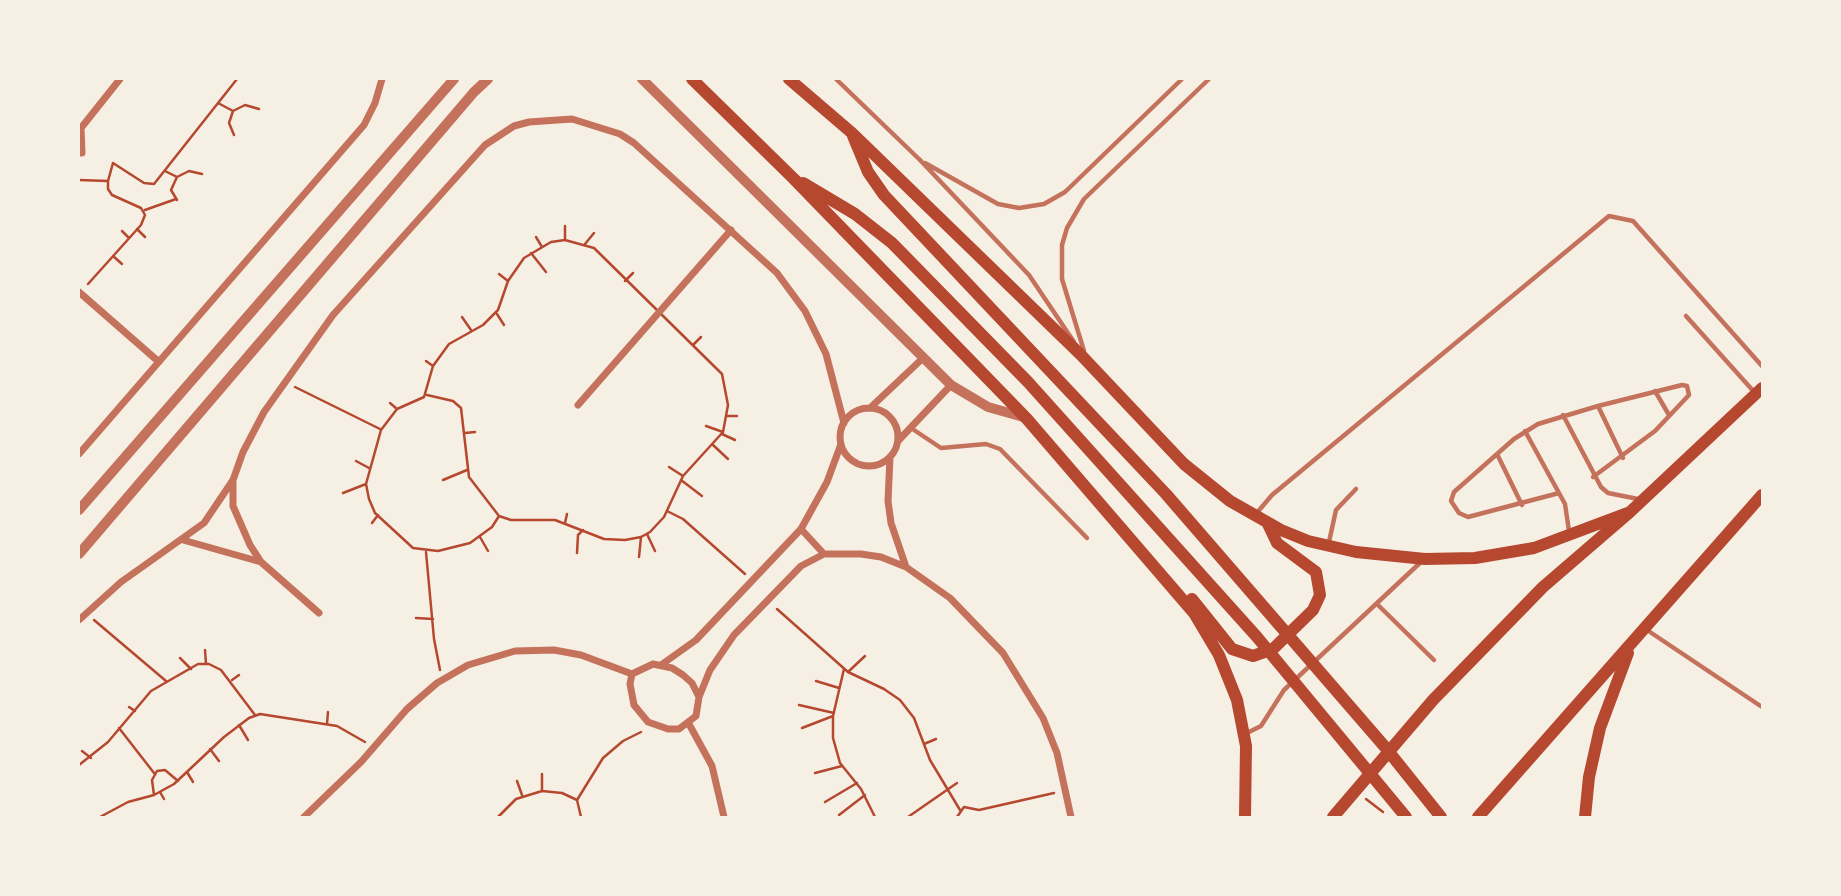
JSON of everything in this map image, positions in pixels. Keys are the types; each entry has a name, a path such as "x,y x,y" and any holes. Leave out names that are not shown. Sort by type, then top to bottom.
{"main road":[{"path":"692,79 794,178 1027,419 1179,594 1219,655 1237,700 1248,770 1245,817"},
{"path":"789,79 852,133 1084,359 1184,464 1267,523 1329,547 1425,559 1504,555 1570,536 1630,512"},
{"path":"852,133 868,172 893,205 1166,494 1385,747 1441,817"},
{"path":"794,178 874,228 909,258 1144,508 1257,637 1406,817"},
{"path":"1333,817 1433,700 1543,587 1630,512 1759,391"},
{"path":"1478,817 1762,495"},
{"path":"1179,594 1197,603 1239,653 1253,656 1273,649 1313,610 1320,586 1311,566 1277,543 1267,523"},
{"path":"1585,817 1589,777 1600,728 1633,641"}],"street":[{"path":"82,153 79,145 81,128 120,79"},
{"path":"79,454 363,125 375,103 382,79"},
{"path":"79,510 454,79"},
{"path":"79,554 465,102 488,79"},
{"path":"642,79 951,385 988,407 1027,419"},
{"path":"79,620 121,582 183,540 212,513 233,480 253,430 283,381 333,315 485,145 514,127 544,119 572,119 620,134 777,273 805,311 826,354 844,423 841,444 827,482 801,529 696,640 661,665"},
{"path":"578,405 731,230"},
{"path":"80,293 159,362"},
{"path":"844,423 850,415 870,408 923,358"},
{"path":"905,567 891,523 888,501 890,457 898,440 951,385"},
{"path":"870,408 891,418 897,429 898,440"},
{"path":"841,444 846,455 856,463 868,466 880,464 890,457"},
{"path":"233,480 233,506 250,545 261,562 319,613"},
{"path":"801,529 824,554"},
{"path":"183,540 261,562"},
{"path":"699,697 692,683 683,675 661,665 645,665 632,674 630,684 634,705 648,722 668,729 689,724 695,716 699,697 720,654 788,576 824,554 861,554 905,567 950,598 1003,653 1043,718 1067,790 1072,817"},
{"path":"304,817 372,749 407,709 443,680 468,665 515,651 554,650 581,655 632,674"},
{"path":"689,724 712,766 724,817"}],"lane":[{"path":"836,79 919,160 1029,275 1059,316 1084,359"},
{"path":"919,160 988,201 1019,208 1044,204 1065,192 1182,79"},
{"path":"1084,359 1062,279 1062,245 1067,228 1084,199 1209,79"},
{"path":"1255,516 1272,495 1609,216 1633,221 1762,366"},
{"path":"1686,316 1759,391"},
{"path":"1559,493 1522,505 1468,517 1459,513 1452,503 1454,492 1525,431 1563,415 1682,385 1689,388 1689,396 1669,415 1623,457 1593,477"},
{"path":"1655,391 1669,415"},
{"path":"1598,406 1623,457"},
{"path":"1563,415 1593,477 1608,493 1643,500"},
{"path":"911,428 930,444 941,448 986,444 1000,449 1087,538"},
{"path":"1525,431 1567,509 1570,536"},
{"path":"1497,454 1522,505"},
{"path":"1329,547 1333,516 1356,489"},
{"path":"1244,734 1261,726 1284,690 1425,559"},
{"path":"1377,604 1434,660"},
{"path":"1644,628 1762,707"}],"path":[{"path":"177,177 172,191 177,200 145,210 112,195 108,189 113,163 150,184 165,171 237,79"},
{"path":"218,103 233,111"},
{"path":"234,135 229,123 233,111 245,105 259,109"},
{"path":"165,171 177,177 196,170 202,174"},
{"path":"79,180 108,181"},
{"path":"80,293 137,229 145,210"},
{"path":"565,226 565,240"},
{"path":"137,229 145,237"},
{"path":"122,231 129,238"},
{"path":"585,244 594,233"},
{"path":"536,236 542,247"},
{"path":"425,394 433,366 449,344 483,326 498,310 508,281 518,265 542,247 565,240 594,248 722,374 728,395 723,433 682,478 667,511 655,528 641,537 614,540 543,518 511,520 499,516 475,488 467,470 464,414 458,404 425,394 397,409 381,429 366,484 369,499 378,515 401,541 426,552 463,546 480,537 499,516"},
{"path":"531,253 546,272"},
{"path":"113,256 122,264"},
{"path":"625,281 633,273"},
{"path":"499,274 508,281"},
{"path":"498,310 504,325"},
{"path":"462,317 471,330"},
{"path":"693,345 701,337"},
{"path":"426,361 433,366"},
{"path":"722,374 728,371"},
{"path":"283,381 381,429"},
{"path":"390,403 397,409"},
{"path":"727,416 737,415"},
{"path":"706,426 735,440"},
{"path":"465,433 475,432"},
{"path":"713,445 728,459"},
{"path":"356,461 369,468"},
{"path":"669,467 702,496"},
{"path":"443,480 467,470"},
{"path":"342,493 366,484"},
{"path":"667,511 683,519 752,581"},
{"path":"565,523 567,514"},
{"path":"372,523 378,515"},
{"path":"577,553 579,535 583,530"},
{"path":"647,534 655,551"},
{"path":"480,537 488,551"},
{"path":"639,557 641,537"},
{"path":"426,552 443,680"},
{"path":"766,600 846,671 884,689 900,701 914,718 946,789 960,810"},
{"path":"86,614 168,682"},
{"path":"416,618 433,619"},
{"path":"205,650 206,664"},
{"path":"865,656 846,671 839,688 833,738 842,766 865,795 875,817"},
{"path":"180,658 191,669"},
{"path":"79,765 91,758 151,691 191,669 206,664 221,670 232,681 255,715"},
{"path":"232,681 239,675"},
{"path":"816,681 839,688"},
{"path":"799,705 834,714"},
{"path":"130,707 135,711"},
{"path":"327,724 328,712"},
{"path":"100,817 128,802 160,792 178,780 239,725 255,715 271,714 300,722 327,724 356,735 372,749"},
{"path":"802,728 834,714"},
{"path":"239,725 248,740"},
{"path":"581,817 578,800 595,768 613,749 635,734 657,726"},
{"path":"119,728 154,773 154,795"},
{"path":"924,744 936,739"},
{"path":"210,749 219,761"},
{"path":"82,751 91,758"},
{"path":"815,773 842,766"},
{"path":"154,773 165,770 178,780"},
{"path":"187,772 193,782"},
{"path":"542,774 542,791"},
{"path":"517,781 522,795"},
{"path":"825,802 857,783"},
{"path":"908,817 957,783"},
{"path":"957,817 964,807 979,810 1067,790"},
{"path":"498,817 522,795 542,791 562,793 578,800"},
{"path":"1356,791 1386,817"},
{"path":"160,792 164,799"},
{"path":"839,815 865,795"}]}
